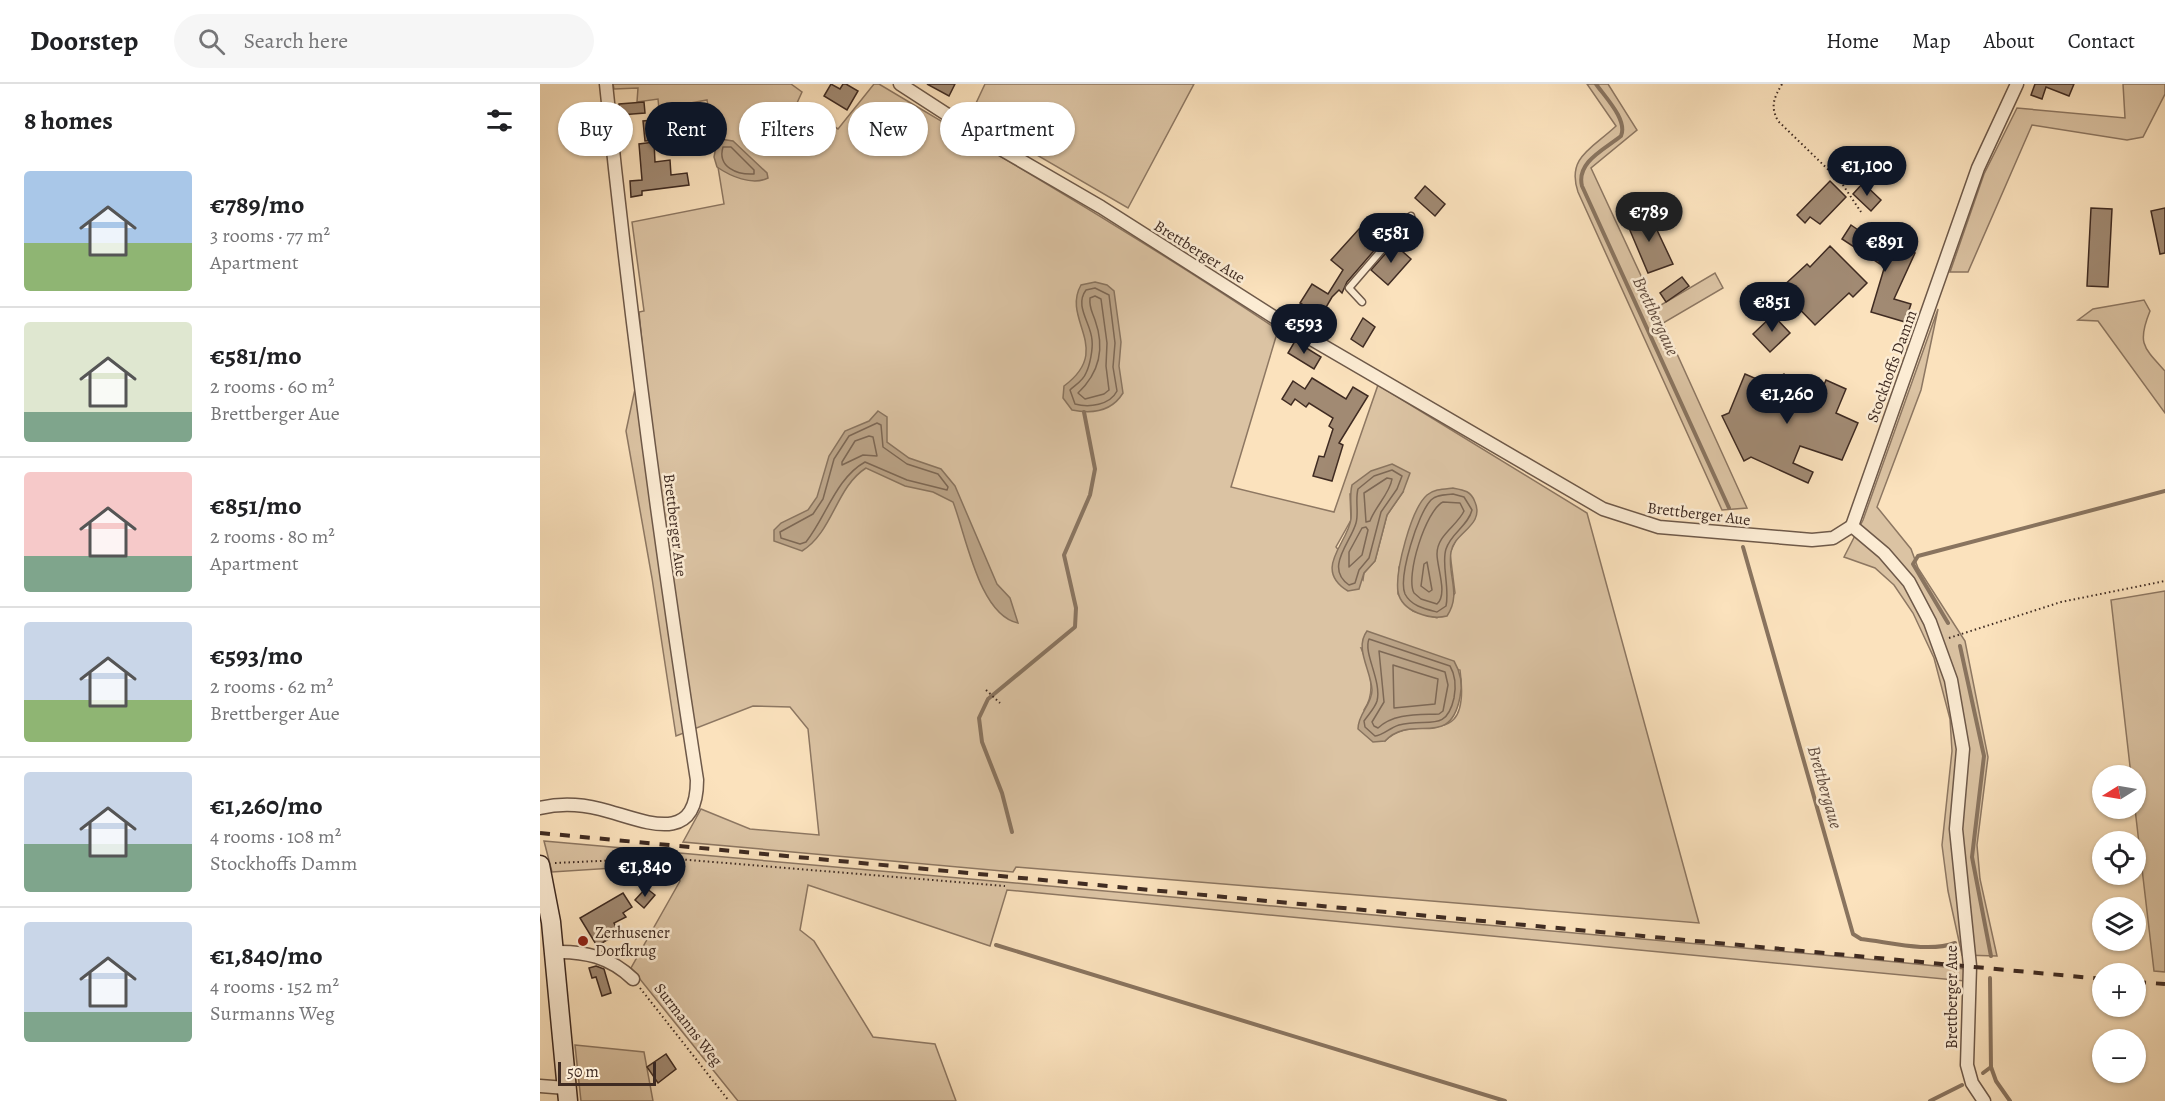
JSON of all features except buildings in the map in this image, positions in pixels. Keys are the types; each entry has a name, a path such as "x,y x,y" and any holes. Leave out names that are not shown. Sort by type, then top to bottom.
{"main road":[{"path":"540,866 554,952 567,1094"}],"street":[{"name":"Brettberger Aue","path":"540,808 575,804 654,825 671,825 690,815 697,799 698,780 669,597 624,252 606,84"},
{"name":"Brettberger Aue","path":"900,84 994,145 1101,207 1277,319 1603,509 1659,527 1802,540 1833,538 1852,526 1884,553 1909,582 1937,638 1952,680 1963,749 1956,829 1970,966 1967,1065 1972,1083 1984,1101"},
{"name":"Stockhoffs Damm","path":"1852,526 1978,168 2017,84"},
{"name":"Surmanns Weg","path":"554,952 591,954 622,969 633,980"},
{"path":"540,1086 567,1094"}],"lane":[{"path":"1362,302 1349,288 1411,216"}],"path":[{"path":"1782,84 1773,101 1773,112 1778,121 1840,182 1861,212"},
{"path":"1937,638 1951,638 2071,600 2165,581"},
{"path":"986,690 1000,703"},
{"path":"540,866 556,863 665,858 1005,886"},
{"name":"Surmanns Weg","path":"633,980 729,1101"}],"shaded area":[{"path":"613,84 791,84 802,92 797,102 739,102 739,156 836,156 836,128 838,129 848,116 848,156 928,156 928,113 940,120 940,156 1000,156 1180,266 1278,330 1231,487 1334,512 1378,385 1587,513 1699,923 1016,867 1013,872 683,842 701,809 750,829 819,835 808,729 790,707 753,706 676,736 652,578 626,431 635,389 646,384 639,312 644,311 632,222 724,204 716,156 727,156 727,102 707,102 707,100 658,102 658,99 637,102 638,88 614,89","holes":["1403,492 1387,515 1375,561 1364,573 1363,580 1336,547 1351,520 1350,494","1455,542 1450,553 1455,593 1437,618 1413,611 1398,594 1399,567","1361,648 1460,670 1461,697 1458,714 1449,723 1397,732 1385,741 1364,710 1370,696 1371,680"]},
{"path":"874,84 879,84 909,102 860,102"},
{"path":"985,84 1194,84 1128,208 1039,156 1075,156 1075,102 977,102"},
{"path":"1587,84 1608,84 1637,130 1591,168 1656,308 1715,273 1723,288 1663,323 1747,508 1722,510 1578,192 1575,180 1579,162 1591,147 1616,126"},
{"path":"2123,84 2165,84 2165,94 2143,137 2127,140 2032,125 1968,272 1950,272 1984,174 2017,108 2125,118"},
{"path":"2144,300 2150,311 2144,330 2144,344 2165,371 2165,413 2098,321 2078,320 2093,309"},
{"path":"1938,309 1921,390 1877,507 1911,549 1918,568 1965,641 1988,757 1977,845 1980,879 1997,956 1962,955 1948,891 1942,845 1952,751 1950,719 1934,658 1913,613 1894,585 1875,568 1844,557 1863,520"},
{"path":"2165,591 2165,972 2154,971 2144,885 2146,885 2146,831 2138,831 2136,819 2146,819 2146,765 2130,765 2111,600"},
{"path":"544,841 1856,958 1966,969 1965,981 1007,890 990,946 808,885 800,930 814,941 873,1037 935,1044 956,1101 738,1101 631,968 680,881 675,864 552,872"},
{"path":"575,1045 644,1052 653,1101 581,1101"}],"water":[{"path":"727,140 733,141 739,147 739,156 749,156 767,173 768,178 755,181 735,177 717,167 714,157 727,156"},
{"path":"1095,282 1107,285 1114,291 1121,342 1119,366 1123,393 1113,404 1101,410 1072,410 1063,398 1064,386 1078,372 1085,360 1086,347 1077,310 1077,298 1081,285"},
{"path":"878,411 887,417 887,442 909,458 941,469 955,486 997,584 1010,598 1018,623 1005,617 993,605 984,590 969,553 953,502 933,492 905,486 866,468 848,486 821,533 802,551 774,541 774,530 781,523 808,510 817,497 829,456 845,431 869,421"},
{"path":"1392,464 1410,473 1403,492 1387,515 1375,561 1364,573 1359,589 1348,591 1338,583 1333,574 1332,565 1349,528 1352,485 1371,471"},
{"path":"1453,488 1464,490 1471,495 1477,510 1476,517 1457,539 1451,552 1454,592 1451,608 1447,616 1433,617 1418,613 1405,605 1398,592 1399,570 1405,541 1421,502 1433,492"},
{"path":"1367,631 1454,661 1461,679 1461,692 1455,713 1448,723 1439,727 1407,729 1385,741 1373,742 1358,729 1360,718 1370,700 1372,690 1362,645"}],"waterway":[{"name":"Brettbergaue","path":"1596,84 1619,116 1622,130 1621,136 1587,163 1581,177 1582,186 1729,508"},
{"path":"1012,832 1002,793 982,742 979,718 988,699 1075,627 1076,608 1064,555 1090,495 1095,469 1084,412"},
{"path":"1948,623 1913,564 1918,556 2165,491"},
{"name":"Brettbergaue","path":"1743,547 1853,934 1861,939 1908,946 1933,947 1955,943"},
{"path":"1960,646 1984,756 1972,857 1991,956"},
{"path":"996,945 1505,1101"},
{"path":"1990,978 1991,1067 1996,1081 2010,1101"},
{"name":"Brettbergaue","path":"1983,1073 1991,1067"},
{"name":"Brettbergaue","path":"1930,1101 1962,1085"}],"railway":[{"path":"540,833 2092,978"},
{"path":"2146,983 2165,984"}],"place":[{"name":"Zerhusener Dorfkrug","path":"583,941"}]}
